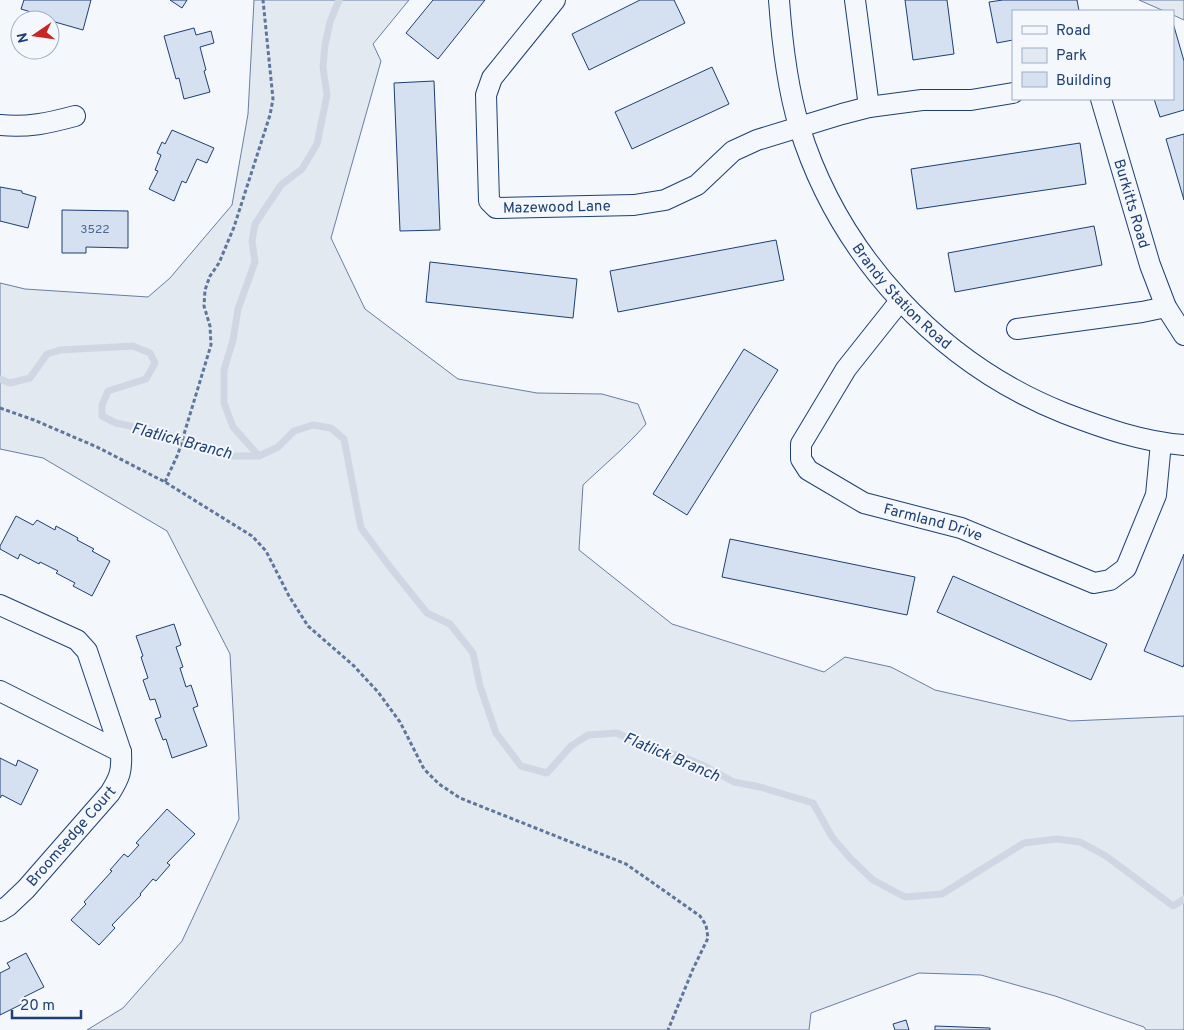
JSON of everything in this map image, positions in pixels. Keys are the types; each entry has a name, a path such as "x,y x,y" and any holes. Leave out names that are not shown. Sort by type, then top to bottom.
{"street":[{"name":"Mazewood Lane","path":"555,0 492,78 486,95 489,200 496,208 634,205 665,200 697,185 733,151 757,140 800,128"},
{"name":"Brandy Station Road","path":"779,0 781,39 800,128 809,155 848,233 900,300 956,352 1037,402 1096,425 1161,444 1184,445"},
{"path":"855,0 869,107"},
{"path":"800,128 869,107 922,100 970,100 1012,93"},
{"name":"Burkitts Road","path":"1101,100 1132,206 1166,307 1184,334"},
{"path":"0,125 18,127 46,124 75,116"},
{"name":"Farmland Drive","path":"900,300 846,369 802,444 801,459 808,470 864,504 961,528 1094,583 1110,580 1126,568 1156,495 1161,444"},
{"path":"1017,329 1166,307"},
{"name":"Broomsedge Court","path":"0,605 77,640 87,651 121,752 122,766 119,778 110,792 26,889 0,911"},
{"path":"0,691 121,752"}],"path":[{"path":"165,482 178,454 189,422 211,345 210,326 204,306 205,290 234,228 270,115 272,99 263,0"},
{"path":"0,408 34,420 97,447 165,482 252,536 266,551 289,596 308,626 354,666 378,692 400,722 424,769 439,784 460,798 626,864 700,916 706,925 708,938 668,1030"}],"green space":[{"path":"254,0 409,0 373,44 381,61 331,238 365,309 458,379 537,393 602,394 638,404 646,424 583,485 579,550 672,624 824,672 845,657 891,667 935,690 1071,721 1184,716 1184,1030 1146,1030 1144,1027 1055,996 981,975 919,973 811,1013 809,1030 87,1030 123,1008 182,941 239,819 230,654 167,531 43,458 0,449 0,283 25,289 148,297 170,278 232,205 248,114"},
{"path":"1139,0 1184,0 1184,20 1174,15 1174,10 1162,10"}],"building":[{"path":"24,0 91,0 83,30 60,23 60,10 21,9"},
{"path":"170,0 187,0 182,8"},
{"path":"433,0 485,0 438,59 406,33"},
{"path":"640,0 674,0 685,23 589,70 572,34"},
{"path":"905,0 947,0 954,54 913,60"},
{"path":"1003,0 1077,0 1079,10 1012,10 1012,40 997,43 989,2"},
{"path":"1174,26 1184,61 1184,110 1160,117 1154,100 1174,100"},
{"path":"194,28 196,35 211,31 214,43 200,47 210,92 184,99 179,78 176,79 164,36"},
{"path":"712,67 729,104 632,149 615,112"},
{"path":"434,81 440,230 400,231 394,83"},
{"path":"172,130 214,148 207,163 197,159 186,183 182,181 174,201 149,189 158,171 155,170 161,155 157,153 162,142 165,144"},
{"path":"1184,134 1184,200 1166,139"},
{"path":"1080,143 1086,184 917,209 911,169"},
{"path":"0,187 22,191 22,193 36,197 28,228 0,221"},
{"path":"62,210 128,211 128,248 86,247 86,253 62,253"},
{"path":"1094,226 1102,265 955,292 948,253"},
{"path":"776,240 784,280 618,312 610,271"},
{"path":"430,262 577,279 573,318 426,302"},
{"path":"744,349 778,370 687,515 653,494"},
{"path":"16,516 33,525 37,520 55,530 56,526 78,538 77,540 94,549 92,551 110,561 92,596 73,586 75,583 56,573 58,571 20,554 18,559 0,549"},
{"path":"730,539 915,577 907,615 722,577"},
{"path":"1184,554 1184,664 1183,667 1144,651"},
{"path":"953,576 1107,644 1091,680 937,612"},
{"path":"174,624 181,645 176,647 183,667 180,668 186,687 191,685 198,706 193,708 207,746 172,758 166,739 163,740 155,719 161,717 155,699 150,700 143,680 148,678 136,636"},
{"path":"0,758 16,766 18,760 38,770 21,805 2,795 0,798"},
{"path":"167,809 195,834 167,863 170,865 156,881 153,879 141,895 112,925 115,928 99,945 71,920 86,904 84,902 112,871 110,870 124,854 128,857 139,845 136,843"},
{"path":"26,953 44,987 24,997 26,1002 0,1015 0,973 10,968 7,963"},
{"path":"906,1020 909,1030 895,1030 893,1024"},
{"path":"935,1026 990,1028 990,1030 935,1030"}],"waterway":[{"path":"259,456 233,427 224,403 224,370 233,340 238,309 255,262 252,241 255,224 281,185 302,169 317,144 327,95 323,67 325,45 330,22 339,0"},
{"name":"Flatlick Branch","path":"0,379 10,383 30,378 47,354 60,350 133,346 150,353 155,363 146,379 108,391 102,405 102,416 116,423 163,433 231,456 259,456 278,447 294,431 313,425 331,428 344,439 361,528 427,613 450,624 473,653 480,686 496,733 521,766 547,773 571,746 588,735 617,733 658,752 678,755 734,782 760,787 813,803 832,837 850,858 873,880 905,897 942,894 1024,843 1057,839 1080,842 1106,856 1173,906 1184,899"}]}
